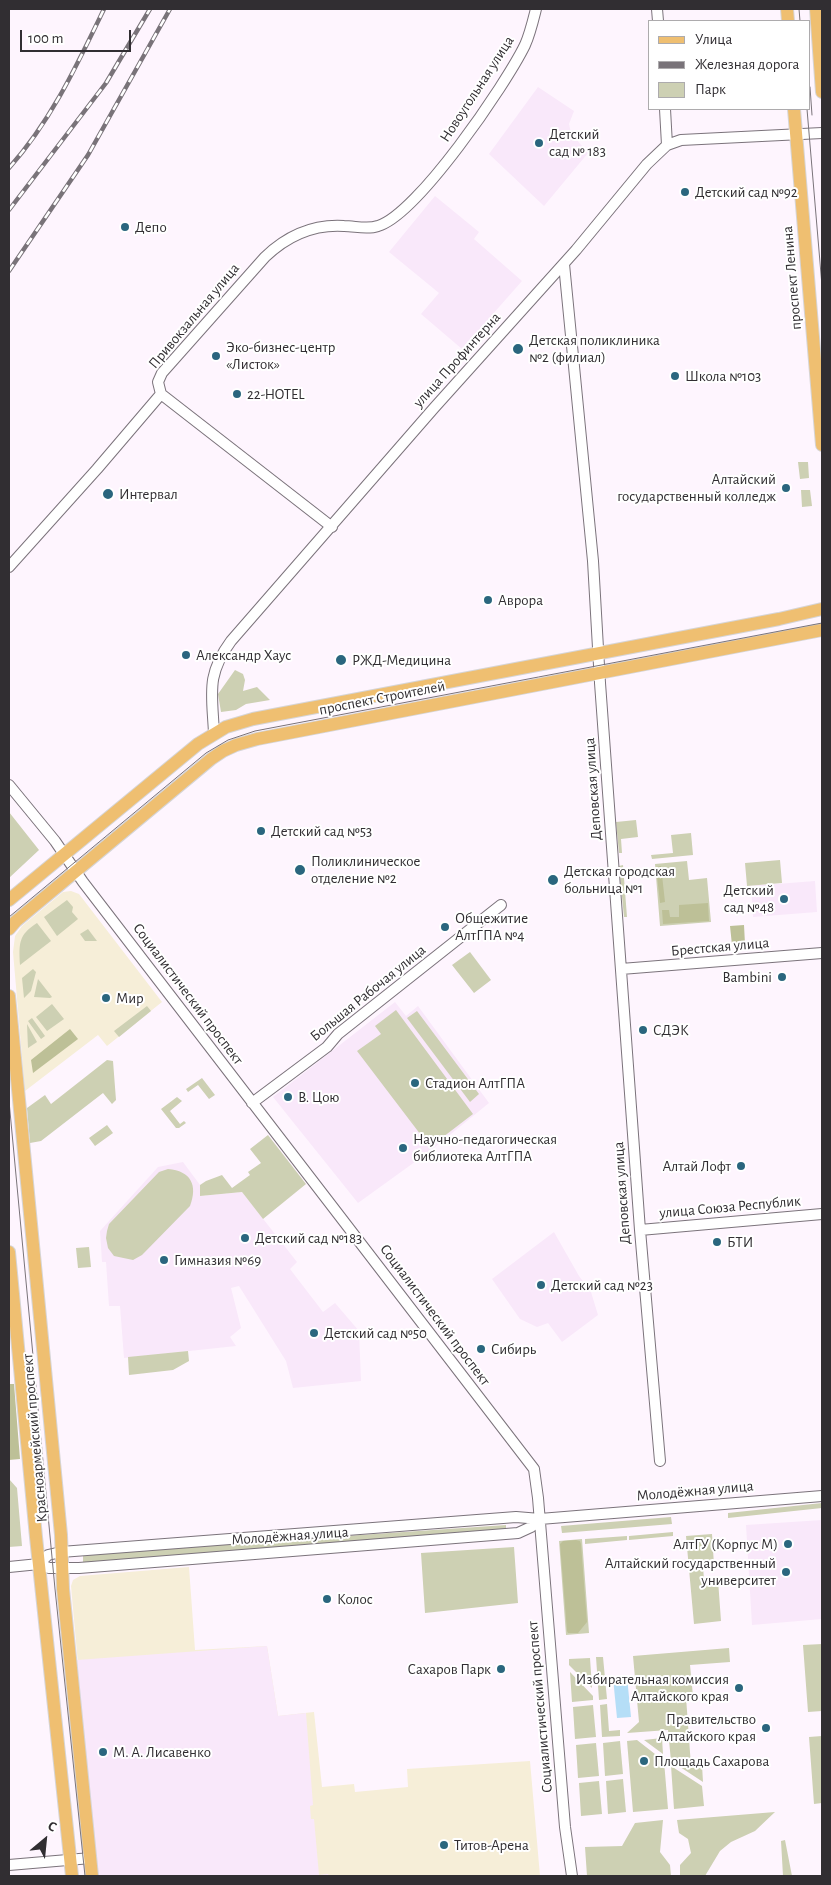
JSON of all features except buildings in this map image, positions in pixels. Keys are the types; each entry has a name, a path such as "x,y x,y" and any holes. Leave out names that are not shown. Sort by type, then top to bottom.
{"main road":[{"path":"816,9 822,92"},
{"name":"проспект Ленина","path":"794,110 822,445"},
{"name":"проспект Строителей","path":"9,900 198,744 214,733 237,723 599,652 786,618 822,609"},
{"name":"проспект Строителей","path":"12,925 222,751 249,741 822,630"},
{"path":"367,697 371,716"},
{"path":"9,935 12,925"},
{"name":"Красноармейский проспект","path":"9,996 92,1876"},
{"name":"Красноармейский проспект","path":"9,1252 72,1876"}],"street":[{"name":"Новоугольная улица","path":"451,156 492,100 517,60 528,36 536,9"},
{"path":"665,110 667,145 681,140 822,133"},
{"name":"улица Профинтерна","path":"214,733 212,684 217,664 222,654 447,393 564,264 647,164 667,145"},
{"name":"Привокзальная улица","path":"9,567 161,394 158,382 162,374 265,256 276,246 301,232 326,226 363,228 385,224 396,218 451,156"},
{"name":"Деповская улица","path":"564,264 591,532 640,1230 660,1461"},
{"path":"161,394 332,527"},
{"name":"Социалистический проспект","path":"9,785 55,841 252,1103 527,1458 534,1470 540,1519 560,1772 572,1876"},
{"name":"Большая Рабочая улица","path":"252,1103 327,1047 338,1034 501,905"},
{"name":"Брестская улица","path":"621,970 822,953"},
{"name":"улица Союза Республик","path":"640,1230 822,1214"},
{"name":"Молодёжная улица","path":"40,1564 48,1556 61,1552 516,1516 540,1519 822,1496"},
{"name":"Молодёжная улица","path":"9,1567 40,1564 49,1568 62,1569 518,1533 531,1527 540,1519"},
{"path":"9,1865 90,1858"}],"shaded area":[{"name":"Детский сад № 183","path":"538,87 574,111 569,124 571,133 588,153 544,206 489,154"},
{"path":"435,196 479,232 474,239 522,281 462,349 421,314 439,293 389,252"},
{"name":"Детский сад №48","path":"815,881 817,912 753,917 751,886"},
{"path":"71,891 79,894 162,1002 107,1046 98,1035 25,1091 13,952 15,936 22,926 63,892"},
{"path":"395,1002 406,1016 418,1006 489,1103 430,1151 358,1203 273,1097"},
{"path":"183,1162 200,1185 200,1196 242,1192 297,1262 290,1269 323,1312 335,1303 359,1331 361,1381 293,1388 286,1361 239,1286 231,1288 241,1328 230,1337 236,1346 124,1358 120,1306 109,1306 106,1262 102,1262 100,1231 158,1167"},
{"name":"Детский сад №23","path":"554,1232 579,1276 591,1292 598,1315 562,1342 548,1323 537,1327 520,1319 492,1279"},
{"name":"Алтайский государственный университет","path":"822,1520 822,1619 752,1625 746,1525"},
{"path":"189,1567 195,1650 267,1646 278,1716 314,1712 322,1787 354,1784 355,1792 408,1787 407,1769 530,1761 540,1876 97,1876 71,1586 73,1580 80,1576"},
{"path":"267,1646 278,1716 306,1713 313,1805 310,1806 311,1819 314,1819 319,1875 328,1874 329,1876 97,1876 77,1660"}],"green space":[{"path":"798,462 808,462 809,478 800,479"},
{"path":"801,490 810,490 812,506 802,507"},
{"path":"235,670 243,674 245,680 243,691 257,687 270,700 246,704 236,710 221,712 218,694"},
{"path":"9,812 39,850 9,878"},
{"path":"636,820 638,837 621,839 622,853 619,853 616,822"},
{"path":"691,833 693,855 652,859 651,855 673,853 671,835"},
{"path":"780,860 782,883 747,886 745,863"},
{"path":"687,861 689,880 707,878 711,922 660,926 655,864"},
{"path":"623,865 627,917 624,917 619,866"},
{"path":"661,866 665,902 660,903 656,867"},
{"path":"67,900 73,907 72,912 78,919 57,936 44,917"},
{"path":"708,903 709,921 663,924 662,910 669,910 670,917 679,917 679,905"},
{"path":"37,923 51,941 20,965 20,946 23,936"},
{"path":"744,925 745,944 732,945 730,926"},
{"path":"88,929 97,941 85,941 80,934"},
{"path":"470,952 491,980 474,993 452,965"},
{"path":"33,969 36,972 31,991 24,998 22,978"},
{"path":"38,979 52,997 34,997"},
{"path":"52,1004 64,1019 47,1031 36,1017"},
{"path":"147,1006 151,1011 119,1037 114,1031"},
{"name":"Стадион АлтГПА","path":"396,1010 473,1114 430,1147 357,1051 381,1034 375,1026"},
{"path":"417,1011 479,1094 470,1102 407,1018"},
{"path":"32,1018 45,1036 41,1039 28,1021"},
{"path":"27,1024 37,1042 28,1048"},
{"path":"70,1029 78,1039 33,1073 31,1060"},
{"path":"107,1060 113,1061 116,1100 112,1104 103,1093 41,1141 30,1143 27,1108 45,1095 51,1104"},
{"path":"202,1078 215,1095 209,1099 198,1085 188,1092 186,1089"},
{"path":"177,1097 182,1101 170,1111 180,1124 184,1121 186,1123 179,1128 176,1128 161,1109"},
{"path":"107,1125 113,1133 95,1146 89,1138"},
{"path":"268,1135 306,1184 263,1219 242,1192 200,1196 200,1185 206,1181 222,1175 232,1188 250,1175 248,1172 261,1163 250,1149"},
{"path":"168,1169 176,1170 191,1180 193,1192 190,1206 142,1255 133,1260 114,1256 108,1248 106,1238 109,1224 159,1172"},
{"path":"89,1247 91,1267 78,1268 76,1248"},
{"path":"188,1351 189,1361 173,1370 129,1375 128,1357"},
{"path":"9,1384 14,1384 20,1459 9,1460"},
{"path":"9,1479 17,1488 22,1546 9,1547"},
{"path":"822,1503 822,1508 728,1518 728,1513"},
{"path":"671,1517 672,1524 562,1533 561,1526"},
{"path":"506,1525 506,1531 83,1563 83,1554"},
{"path":"673,1532 673,1536 629,1540 629,1536"},
{"path":"712,1534 714,1565 703,1566 704,1580 718,1580 721,1621 694,1624 686,1536"},
{"path":"627,1536 627,1540 585,1544 585,1539"},
{"path":"582,1539 589,1633 566,1635 559,1541"},
{"path":"563,1541 580,1541 581,1544 587,1622 578,1633 568,1633 560,1544"},
{"path":"514,1547 518,1603 425,1613 421,1553"},
{"path":"822,1644 822,1711 808,1712 803,1645"},
{"path":"729,1648 730,1662 690,1665 693,1696 686,1697 691,1766 702,1765 703,1782 671,1761 668,1730 627,1733 639,1722 633,1656"},
{"path":"596,1657 603,1657 607,1699 599,1700"},
{"path":"590,1658 592,1688 569,1665 569,1659"},
{"path":"570,1672 593,1696 593,1700 572,1702"},
{"path":"607,1704 609,1731 620,1730 620,1736 602,1737 600,1705"},
{"path":"593,1705 596,1737 575,1739 573,1707"},
{"path":"822,1736 822,1803 814,1804 809,1737"},
{"path":"662,1738 663,1754 644,1740"},
{"path":"637,1740 664,1761 668,1809 633,1812 627,1741"},
{"path":"620,1741 623,1774 605,1776 603,1743"},
{"path":"596,1743 599,1776 578,1778 576,1745"},
{"path":"671,1766 702,1786 704,1806 674,1809"},
{"path":"623,1779 626,1812 608,1814 606,1781"},
{"path":"599,1781 602,1814 581,1816 579,1783"},
{"path":"775,1812 755,1831 731,1842 720,1851 705,1876 680,1876 680,1865 691,1853 688,1839 679,1833 677,1820"},
{"path":"663,1820 660,1852 670,1865 671,1876 587,1876 585,1847 622,1846 635,1823"},
{"path":"785,1840 792,1876 783,1876 781,1841"}],"water":[{"path":"627,1677 631,1717 617,1718 613,1678"}],"tram line":[{"path":"799,9 800,20"},
{"path":"811,101 812,115"},
{"path":"807,110 822,286"},
{"path":"9,917 206,753 228,740 255,731 822,623"},
{"path":"9,1101 55,1589 85,1876"}],"railway":[{"path":"9,168 38,131 62,92 104,9"},
{"path":"9,210 106,83 150,9"},
{"path":"9,271 88,155 170,9"}],"place":[{"name":"Детский сад № 183","path":"539,143"},
{"name":"Детский сад №92","path":"685,192"},
{"name":"Депо","path":"125,227"},
{"name":"Детская поликлиника №2 (филиал)","path":"518,349"},
{"name":"Эко-бизнес-центр «Листок»","path":"216,356"},
{"name":"Школа №103","path":"675,376"},
{"name":"22-HOTEL","path":"237,394"},
{"name":"Алтайский государственный колледж","path":"786,488"},
{"name":"Интервал","path":"108,494"},
{"name":"Аврора","path":"488,600"},
{"name":"Александр Хаус","path":"186,655"},
{"name":"РЖД-Медицина","path":"341,660"},
{"name":"Детский сад №53","path":"261,831"},
{"name":"Поликлиническое отделение №2","path":"300,870"},
{"name":"Детская городская больница №1","path":"553,880"},
{"name":"Детский сад №48","path":"784,899"},
{"name":"Общежитие АлтГПА №4","path":"445,927"},
{"name":"Bambini","path":"782,977"},
{"name":"Мир","path":"106,998"},
{"name":"СДЭК","path":"643,1030"},
{"name":"Стадион АлтГПА","path":"415,1083"},
{"name":"В. Цою","path":"288,1097"},
{"name":"Научно-педагогическая библиотека АлтГПА","path":"403,1148"},
{"name":"Алтай Лофт","path":"741,1166"},
{"name":"Детский сад №183","path":"245,1238"},
{"name":"БТИ","path":"717,1242"},
{"name":"Гимназия №69","path":"164,1260"},
{"name":"Детский сад №23","path":"541,1285"},
{"name":"Детский сад №50","path":"314,1333"},
{"name":"Сибирь","path":"481,1349"},
{"name":"АлтГУ (Корпус М)","path":"788,1544"},
{"name":"Алтайский государственный университет","path":"786,1572"},
{"name":"Колос","path":"327,1599"},
{"name":"Сахаров Парк","path":"501,1669"},
{"name":"Избирательная комиссия Алтайского края","path":"739,1688"},
{"name":"Правительство Алтайского края","path":"766,1728"},
{"name":"М. А. Лисавенко","path":"103,1752"},
{"name":"Площадь Сахарова","path":"644,1761"},
{"name":"Титов-Арена","path":"444,1845"}]}
